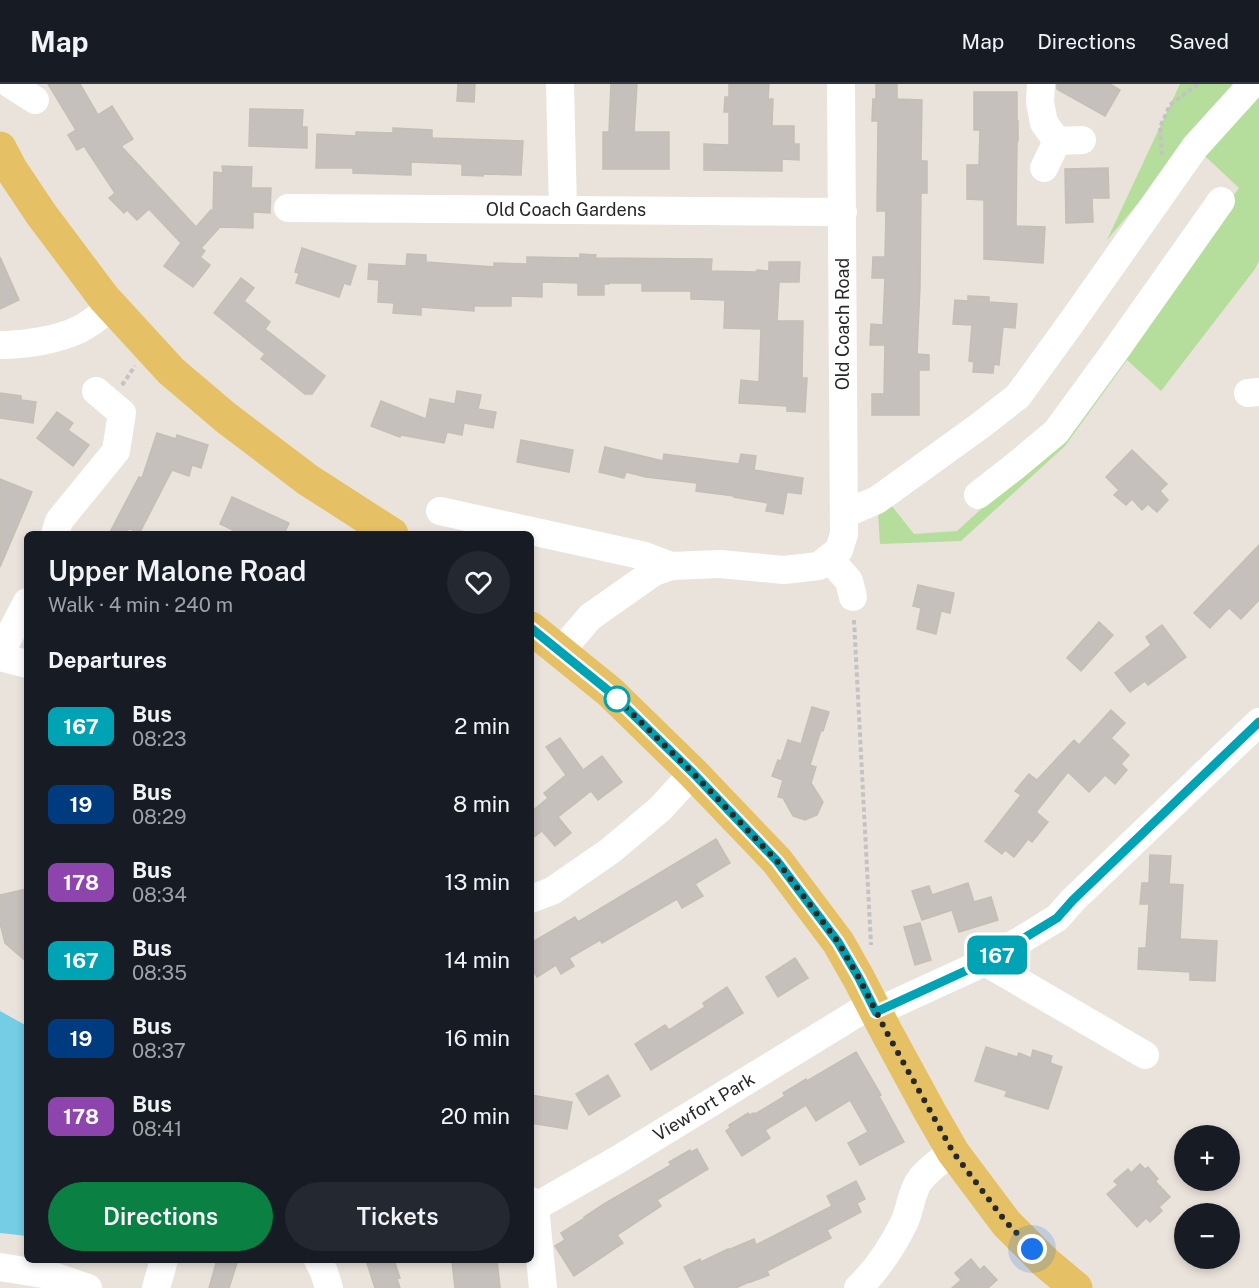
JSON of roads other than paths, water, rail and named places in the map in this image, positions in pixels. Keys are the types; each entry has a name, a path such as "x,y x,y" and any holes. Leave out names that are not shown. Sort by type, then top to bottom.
{"main road":[{"path":"0,148 41,214 104,298 171,371 225,417 308,480 387,531"},
{"path":"534,630 610,692 693,773 777,861 838,942 953,1152 1006,1222 1045,1262 1076,1288"}],"street":[{"path":"10,84 35,100"},
{"path":"560,84 563,210"},
{"name":"Old Coach Road","path":"829,558 839,550 844,534 841,84"},
{"path":"1041,84 1040,102 1044,123 1069,140 1044,168"},
{"path":"844,514 877,500 1018,396 1195,147 1252,84"},
{"path":"978,495 1056,432 1221,201"},
{"name":"Old Coach Gardens","path":"288,208 843,212"},
{"path":"0,345 51,339 78,330 97,319 111,307"},
{"path":"56,531 59,521 116,451 123,413 103,397"},
{"path":"440,512 529,531"},
{"path":"534,532 645,556 670,566"},
{"path":"560,652 590,617 654,572 670,566 720,564 784,570 819,566 829,558 849,581 853,597"},
{"path":"24,608 0,655 24,663"},
{"name":"Viewfort Park","path":"534,1203 619,1159 869,998 985,962 1057,918 1259,722"},
{"path":"534,898 552,891 610,851 660,809 693,773"},
{"path":"985,962 1145,1055"},
{"path":"858,1288 887,1255 905,1221 918,1182 944,1157 953,1152"},
{"name":"Viewfort Park","path":"534,1212 543,1288"},
{"path":"156,1288 163,1263"},
{"path":"320,1263 329,1288"},
{"path":"0,1267 50,1275 88,1288"}],"water":[{"path":"0,1011 24,1024 24,1236 0,1233"}]}
